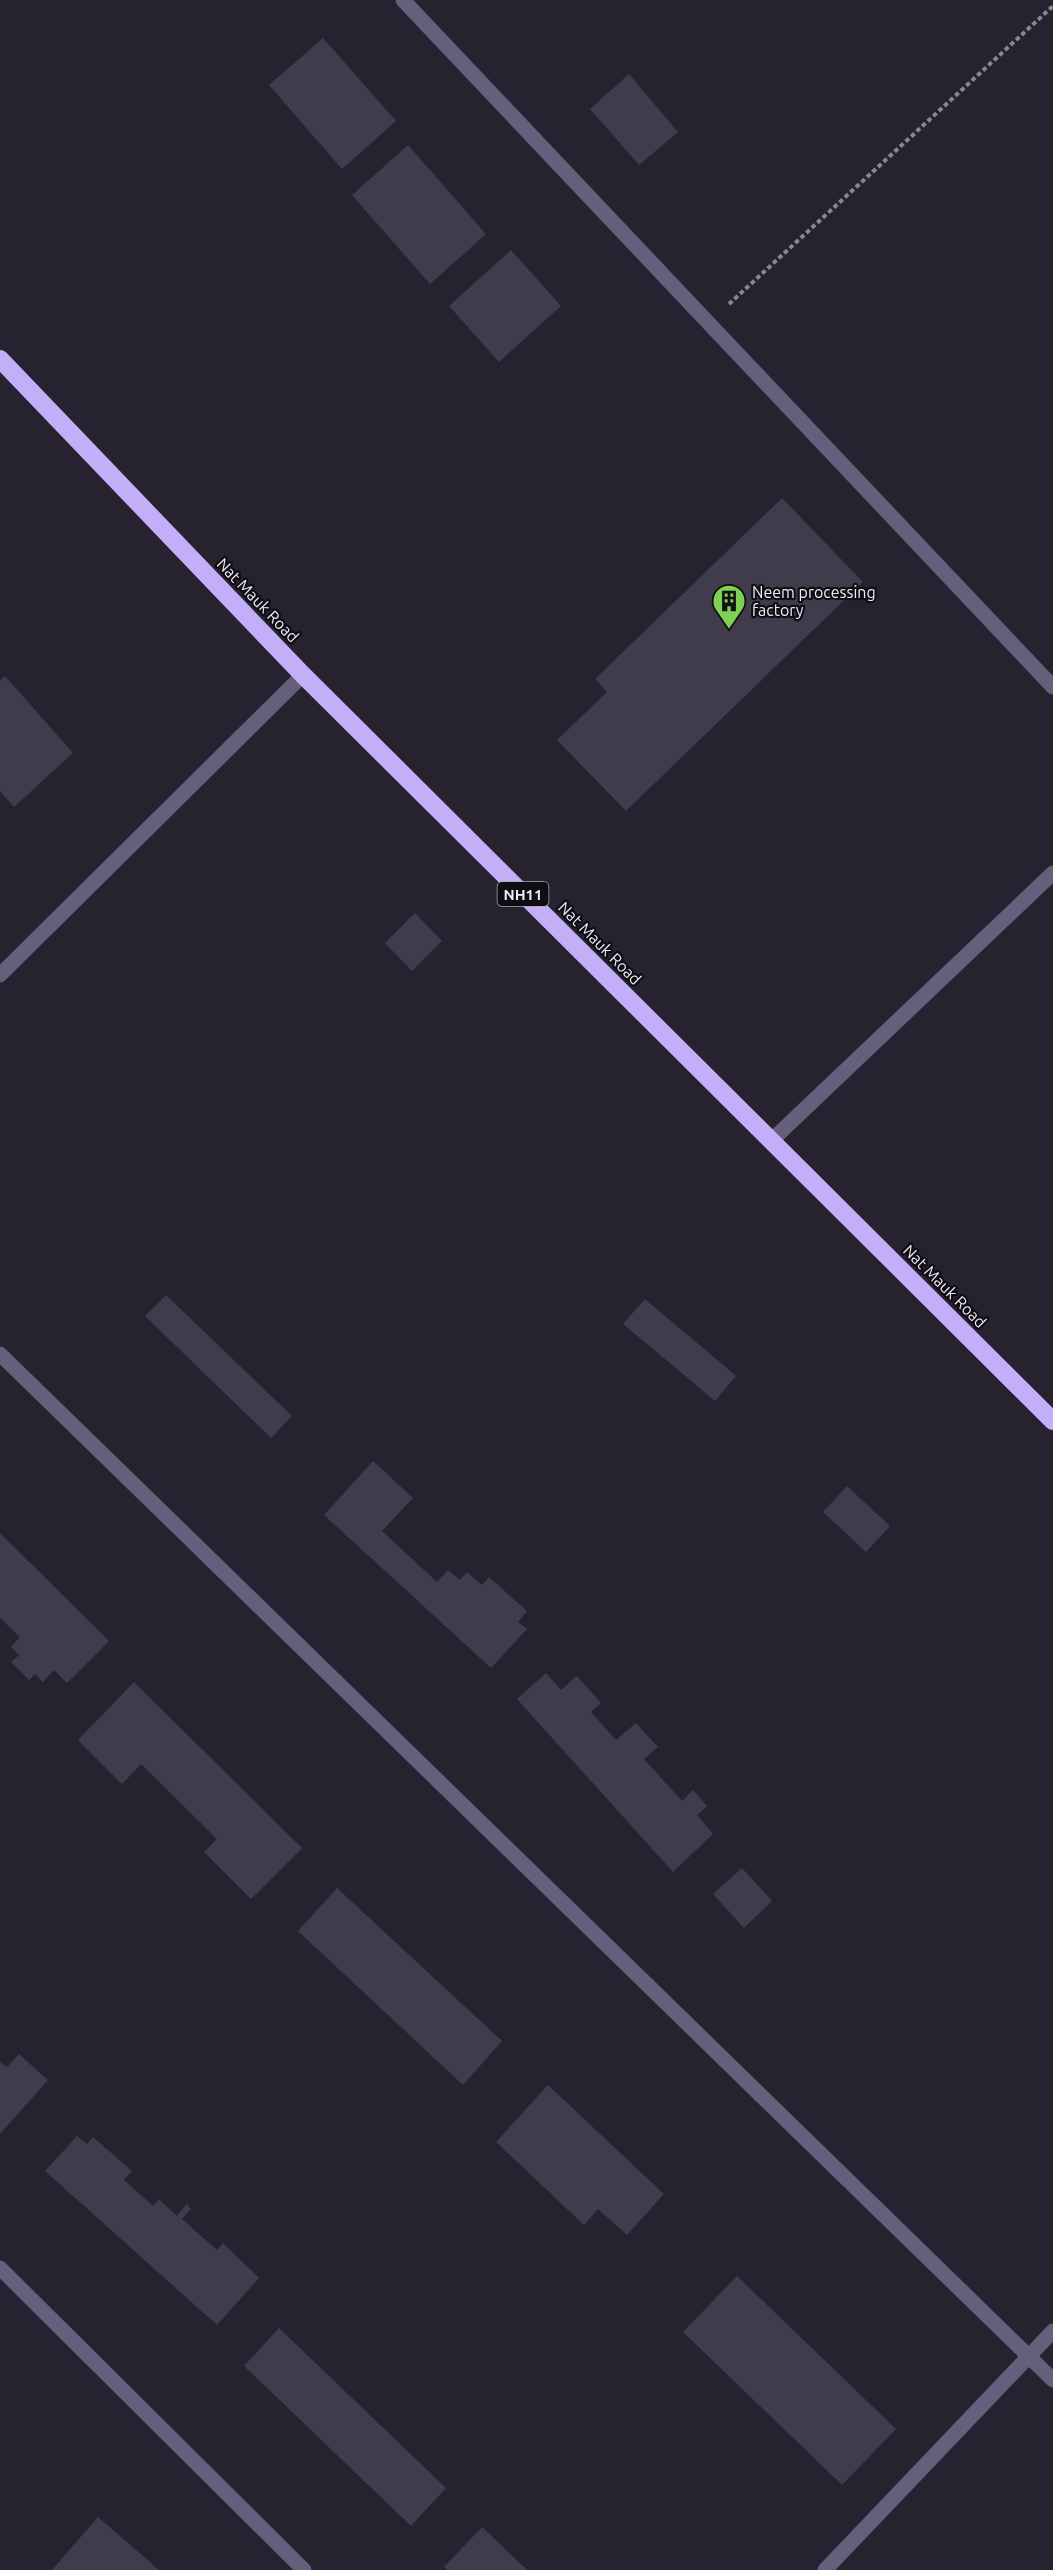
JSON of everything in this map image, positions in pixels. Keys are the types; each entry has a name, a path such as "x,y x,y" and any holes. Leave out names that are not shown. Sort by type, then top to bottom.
{"highway":[{"name":"Nat Mauk Road","path":"0,359 303,675 1053,1421"}],"street":[{"path":"403,0 709,323 1050,677"},
{"path":"0,975 303,675"},
{"path":"771,1140 1053,873"},
{"path":"0,1354 1053,2380"},
{"path":"0,2268 304,2570"},
{"path":"825,2570 1053,2331"}],"path":[{"path":"709,323 1053,6"}],"building":[{"path":"323,38 396,121 342,169 269,85"},
{"path":"629,74 678,132 639,165 590,109"},
{"path":"408,145 486,234 430,284 352,195"},
{"path":"511,250 561,306 499,362 449,306"},
{"name":"Neem processing factory","path":"782,498 863,582 626,811 557,740 607,692 595,679"},
{"path":"5,676 73,753 14,807 0,791 0,681"},
{"path":"415,913 442,941 412,971 385,943"},
{"path":"166,1295 292,1416 271,1438 145,1316"},
{"path":"645,1299 736,1376 715,1401 623,1324"},
{"path":"373,1461 413,1498 382,1531 437,1582 448,1570 460,1580 467,1572 482,1585 489,1577 527,1611 518,1622 527,1629 491,1668 324,1515"},
{"path":"847,1486 890,1526 866,1552 823,1512"},
{"path":"0,1533 109,1641 67,1683 54,1670 43,1682 35,1674 29,1680 11,1662 19,1655 11,1647 20,1637 0,1618"},
{"path":"546,1673 561,1690 577,1676 601,1703 591,1712 616,1740 636,1723 658,1747 644,1759 682,1801 693,1790 707,1806 697,1815 713,1834 673,1872 517,1699"},
{"path":"134,1682 302,1848 251,1899 204,1852 217,1839 141,1764 122,1784 78,1740"},
{"path":"742,1868 772,1901 744,1928 713,1894"},
{"path":"337,1888 502,2041 463,2085 298,1931"},
{"path":"19,2054 48,2080 0,2134 0,2062 7,2067"},
{"path":"548,2085 664,2194 627,2235 598,2209 584,2225 496,2142"},
{"path":"77,2136 87,2144 93,2137 132,2171 124,2180 153,2206 159,2199 177,2216 187,2204 191,2209 182,2219 217,2250 223,2243 259,2278 217,2325 45,2171"},
{"path":"737,2276 896,2429 842,2485 683,2332"},
{"path":"279,2328 446,2488 411,2526 244,2366"},
{"path":"98,2517 159,2570 52,2570"},
{"path":"482,2527 527,2570 447,2570 444,2567"}],"place":[{"name":"Neem processing factory","path":"729,630"}]}
